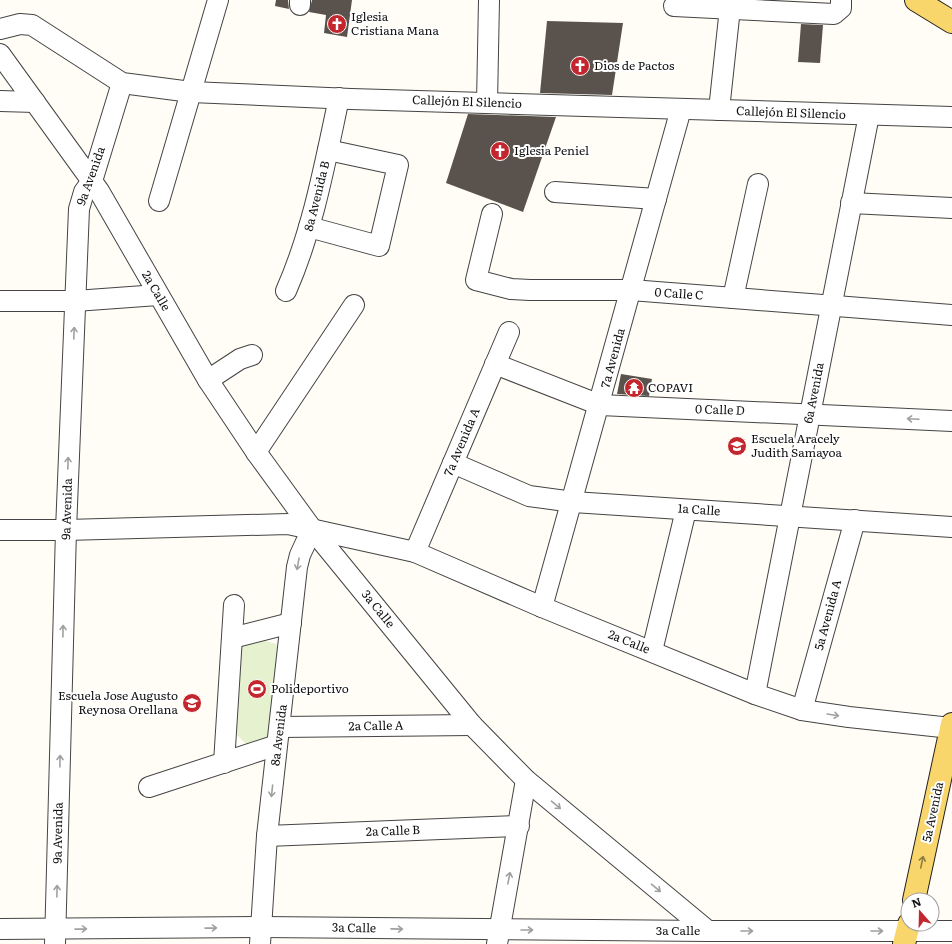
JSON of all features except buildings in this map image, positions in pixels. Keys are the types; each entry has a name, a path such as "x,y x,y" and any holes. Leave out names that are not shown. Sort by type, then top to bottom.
{"main road":[{"path":"916,0 952,19"},
{"name":"5a Avenida","path":"916,892 952,726"}],"street":[{"path":"159,201 218,0"},
{"path":"487,103 489,0"},
{"path":"674,6 834,14 841,8 841,0"},
{"path":"720,110 730,8"},
{"name":"Callejón El Silencio","path":"0,29 20,24 32,25 122,83 191,92 869,116 952,117"},
{"name":"2a Calle","path":"0,54 92,180 208,380 256,452 312,529"},
{"name":"9a Avenida","path":"56,937 66,530 79,209 84,192 92,180 122,83"},
{"name":"8a Avenida B","path":"286,291 296,269 309,227 339,98"},
{"path":"0,101 35,102"},
{"name":"7a Avenida","path":"542,607 573,502 681,109"},
{"name":"6a Avenida","path":"755,694 869,116"},
{"path":"309,227 379,246 398,165 328,150"},
{"path":"733,298 758,184"},
{"path":"555,192 656,199"},
{"path":"851,203 952,208"},
{"name":"0 Calle C","path":"492,214 476,280 511,289 631,290 952,315"},
{"path":"0,301 75,301 158,295"},
{"path":"256,452 354,305"},
{"name":"7a Avenida A","path":"415,552 509,332"},
{"path":"208,380 240,359 252,355"},
{"name":"0 Calle D","path":"495,364 600,405 952,420"},
{"name":"1a Calle","path":"453,463 529,496 573,502 952,527"},
{"path":"652,651 686,510"},
{"name":"5a Avenida A","path":"802,710 854,520"},
{"name":"2a Calle","path":"0,530 66,530 288,524 415,552 542,607 755,694 802,710 849,717 952,726"},
{"name":"8a Avenida","path":"261,936 267,836 291,623 300,555 312,529"},
{"name":"3a Calle","path":"312,529 472,725 526,780 706,938"},
{"path":"224,763 234,605"},
{"path":"232,638 291,623"},
{"name":"2a Calle A","path":"149,787 224,763 278,736 472,725"},
{"path":"498,937 526,780"},
{"name":"2a Calle B","path":"267,836 519,826"},
{"name":"3a Calle","path":"0,929 56,937 261,936 706,938 952,931"}],"green space":[{"name":"Polideportivo","path":"251,637 276,644 280,655 269,738 248,746 237,735 234,722 241,646"}],"place":[{"name":"Iglesia Cristiana Mana","path":"337,24"},
{"name":"Dios de Pactos","path":"580,66"},
{"name":"Iglesia Peniel","path":"500,151"},
{"name":"COPAVI","path":"634,388"},
{"name":"Escuela Aracely Judith Samayoa","path":"737,446"},
{"name":"Polideportivo","path":"257,689"},
{"name":"Escuela Jose Augusto Reynosa Orellana","path":"192,703"}]}
